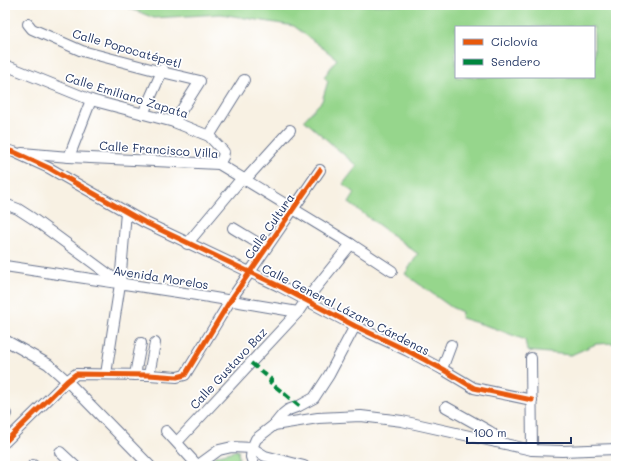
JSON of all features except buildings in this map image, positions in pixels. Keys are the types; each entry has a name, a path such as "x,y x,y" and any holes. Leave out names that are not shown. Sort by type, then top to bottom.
{"street":[{"name":"Calle Popocatépetl","path":"28,24 32,29 82,51 200,81 174,122"},
{"name":"Calle Emiliano Zapata","path":"6,68 91,100 174,122 209,136 224,152 219,164"},
{"path":"143,114 162,71"},
{"path":"209,136 244,80"},
{"path":"69,157 91,100"},
{"path":"187,244 244,179 290,130"},
{"name":"Calle Francisco Villa","path":"10,151 69,157 219,164 351,244 392,271"},
{"name":"Calle General Lázaro Cárdenas","path":"10,151 49,168 126,212 187,244 250,272 306,300 442,369 474,388 532,400"},
{"name":"Calle Cultura","path":"149,375 177,377 185,375 230,301 320,170"},
{"path":"5,204 18,209 32,218 120,284"},
{"path":"106,374 120,284 126,212"},
{"path":"232,228 266,248"},
{"path":"298,312 351,244"},
{"name":"Avenida Morelos","path":"5,266 298,312"},
{"name":"Calle Gustavo Baz","path":"177,442 298,312"},
{"path":"254,466 251,457 252,448 256,439 274,425 288,410 304,404 314,398 329,375 355,326"},
{"path":"5,340 48,364 67,381 150,466"},
{"path":"135,375 141,343"},
{"path":"5,442 76,374 149,375 155,344"},
{"path":"442,369 451,345"},
{"path":"531,358 532,450"},
{"path":"446,407 489,430 496,442"},
{"path":"274,425 318,418 361,416 402,421 532,450 562,451 616,449"},
{"path":"166,431 198,466 219,450 232,447 252,448 265,456 304,466"},
{"path":"60,452 75,466"}],"green space":[{"path":"121,5 616,5 616,343 596,344 571,355 527,351 525,340 494,328 461,318 462,312 451,307 405,274 418,254 349,203 355,193 343,184 357,166 304,120 322,101 328,81 324,77 337,59 294,26 221,14 154,18"},
{"path":"238,450 239,458 234,466 217,466 214,463 213,458 215,456"}],"marked path":[{"path":"251,363 272,380 270,382 299,406"}],"cycle path":[{"path":"5,150 14,152 49,168 144,222 279,286 355,326 408,351 474,388 532,400"},
{"path":"5,442 76,374 177,377 185,375 230,301 320,170"}]}
